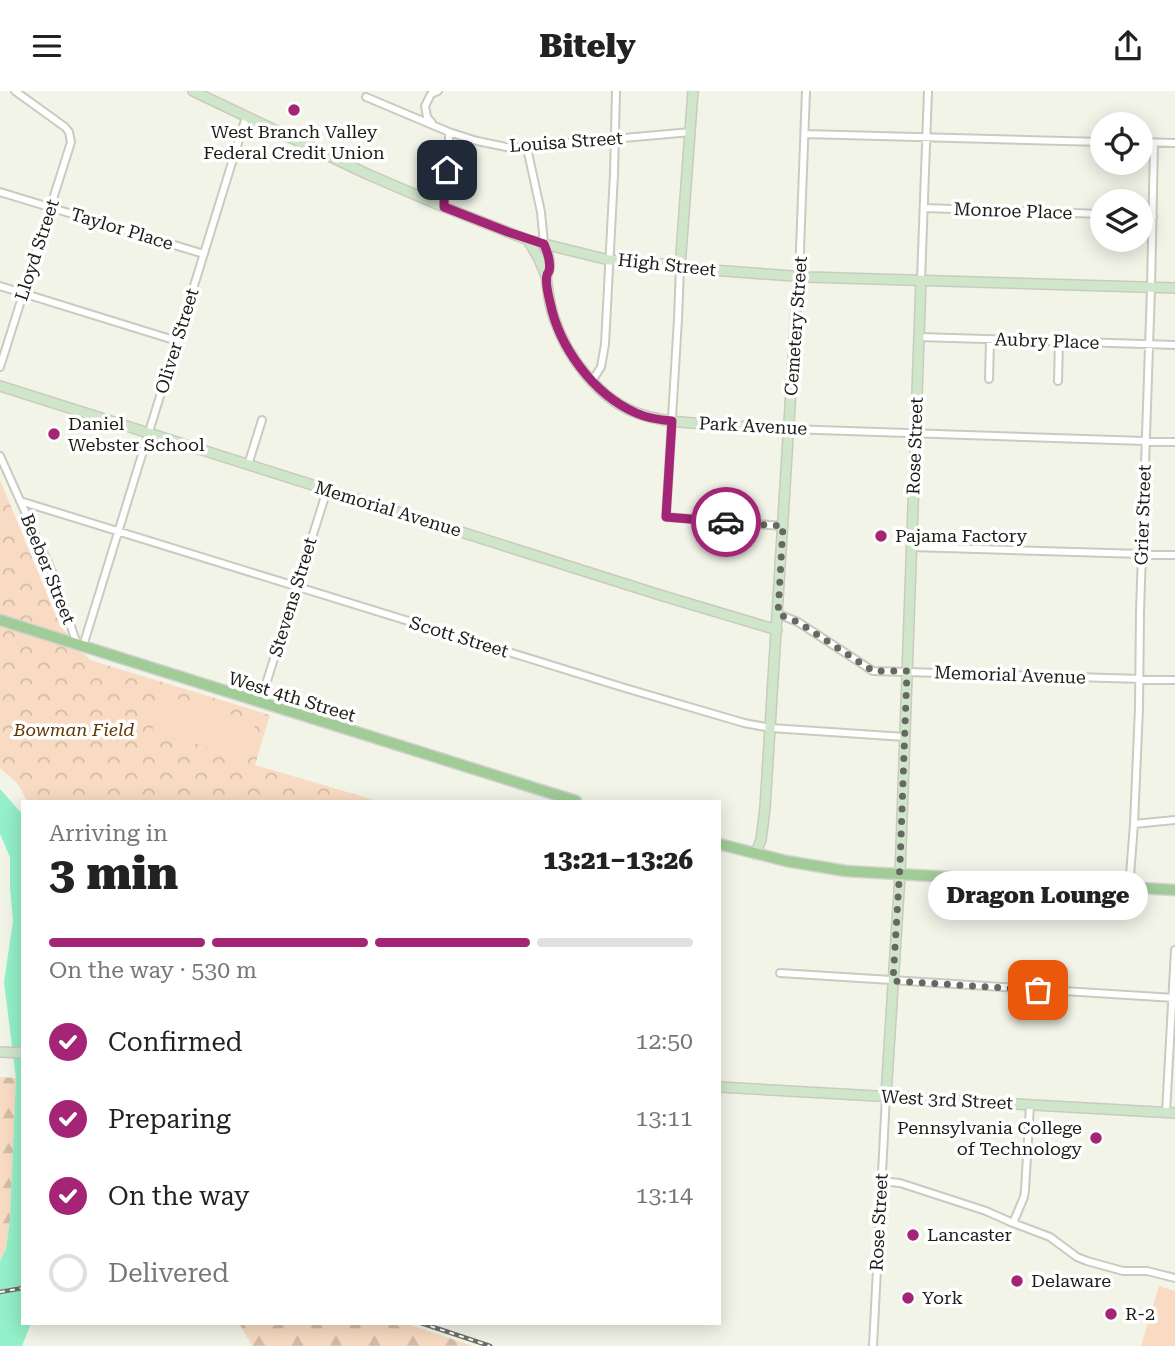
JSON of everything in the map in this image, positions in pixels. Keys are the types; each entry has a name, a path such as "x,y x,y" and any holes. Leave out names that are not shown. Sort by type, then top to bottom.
{"main road":[{"name":"West 4th Street","path":"0,620 573,800"},
{"path":"721,845 755,854 846,871 1175,890"}],"street":[{"name":"Lloyd Street","path":"0,367 71,142 65,127 15,91"},
{"name":"High Street","path":"194,91 367,174 444,207 528,240 609,260 799,276 1175,288"},
{"path":"432,124 427,117 425,106 431,94 438,91"},
{"path":"592,381 601,367 604,354 616,91"},
{"path":"693,91 666,517 783,526"},
{"name":"Cemetery Street","path":"755,854 763,828 771,728 799,276 807,91"},
{"name":"Rose Street","path":"873,1346 900,875 928,91"},
{"name":"Louisa Street","path":"366,97 449,132 511,148 691,132"},
{"name":"Oliver Street","path":"80,645 119,530 246,117"},
{"path":"444,207 449,132"},
{"path":"806,134 1090,142"},
{"path":"1154,143 1175,143"},
{"name":"Grier Street","path":"1153,216 1154,143"},
{"name":"Park Avenue","path":"527,148 541,212 544,244 548,252 549,271 546,276 550,303 561,334 592,381 623,407 642,415 672,421 789,429 1175,442"},
{"name":"Taylor Place","path":"0,192 204,254"},
{"name":"Monroe Place","path":"924,208 1090,214"},
{"path":"528,240 546,276"},
{"name":"Grier Street","path":"1129,888 1134,824 1152,252"},
{"path":"0,286 177,341"},
{"name":"Aubry Place","path":"919,337 1175,345"},
{"path":"989,340 989,379"},
{"path":"1058,381 1059,342"},
{"name":"Memorial Avenue","path":"0,386 777,630"},
{"path":"248,465 262,420"},
{"name":"Beeber Street","path":"0,456 53,574 80,645"},
{"name":"Stevens Street","path":"260,703 327,490"},
{"name":"Scott Street","path":"20,501 526,658 757,726 905,737"},
{"path":"912,547 1175,555"},
{"name":"Memorial Avenue","path":"778,614 798,622 873,671 1175,680"},
{"path":"1134,824 1175,820"},
{"path":"1170,1113 1175,950"},
{"path":"780,973 1174,998"},
{"path":"0,1052 21,1053"},
{"name":"West 3rd Street","path":"721,1087 1170,1113"},
{"path":"1013,1223 1024,1197 1030,1105"},
{"path":"881,1181 900,1183 986,1211 1050,1237 1077,1258 1123,1271 1147,1271 1175,1278"}],"green space":[{"name":"Bowman Field","path":"0,480 60,626 90,660 270,715 255,765 375,800 26,800 18,784 0,768"},
{"path":"162,694 256,722 245,758 152,731"},
{"path":"0,1077 16,1078 10,1220 6,1249 0,1261"},
{"path":"1159,1286 1175,1291 1175,1346 1141,1346"},
{"path":"240,1325 410,1325 473,1346 252,1346"}],"shaded area":[{"path":"0,789 21,813 21,1325 30,1325 22,1346 0,1346 0,1261 6,1249 10,1220 16,1078 4,982 13,921 10,857 0,834"}],"railway":[{"path":"0,1292 21,1288"},
{"path":"427,1325 490,1346"}],"way so far":[{"path":"726,522 783,526 778,614 798,622 873,671 907,671 893,981 1038,990"}],"place":[{"name":"West Branch Valley Federal Credit Union","path":"294,110"},
{"name":"Daniel Webster School","path":"54,434"},
{"name":"Pajama Factory","path":"881,536"},
{"name":"Dragon Lounge","path":"1038,990"},
{"name":"Pennsylvania College of Technology","path":"1096,1138"},
{"name":"Lancaster","path":"913,1235"},
{"name":"Delaware","path":"1017,1281"},
{"name":"York","path":"908,1298"},
{"name":"R-2","path":"1111,1314"}],"route":[{"path":"447,170 444,207 544,244 548,252 549,271 546,276 554,319 577,362 592,381 623,407 642,415 672,421 666,517 726,522"}]}
